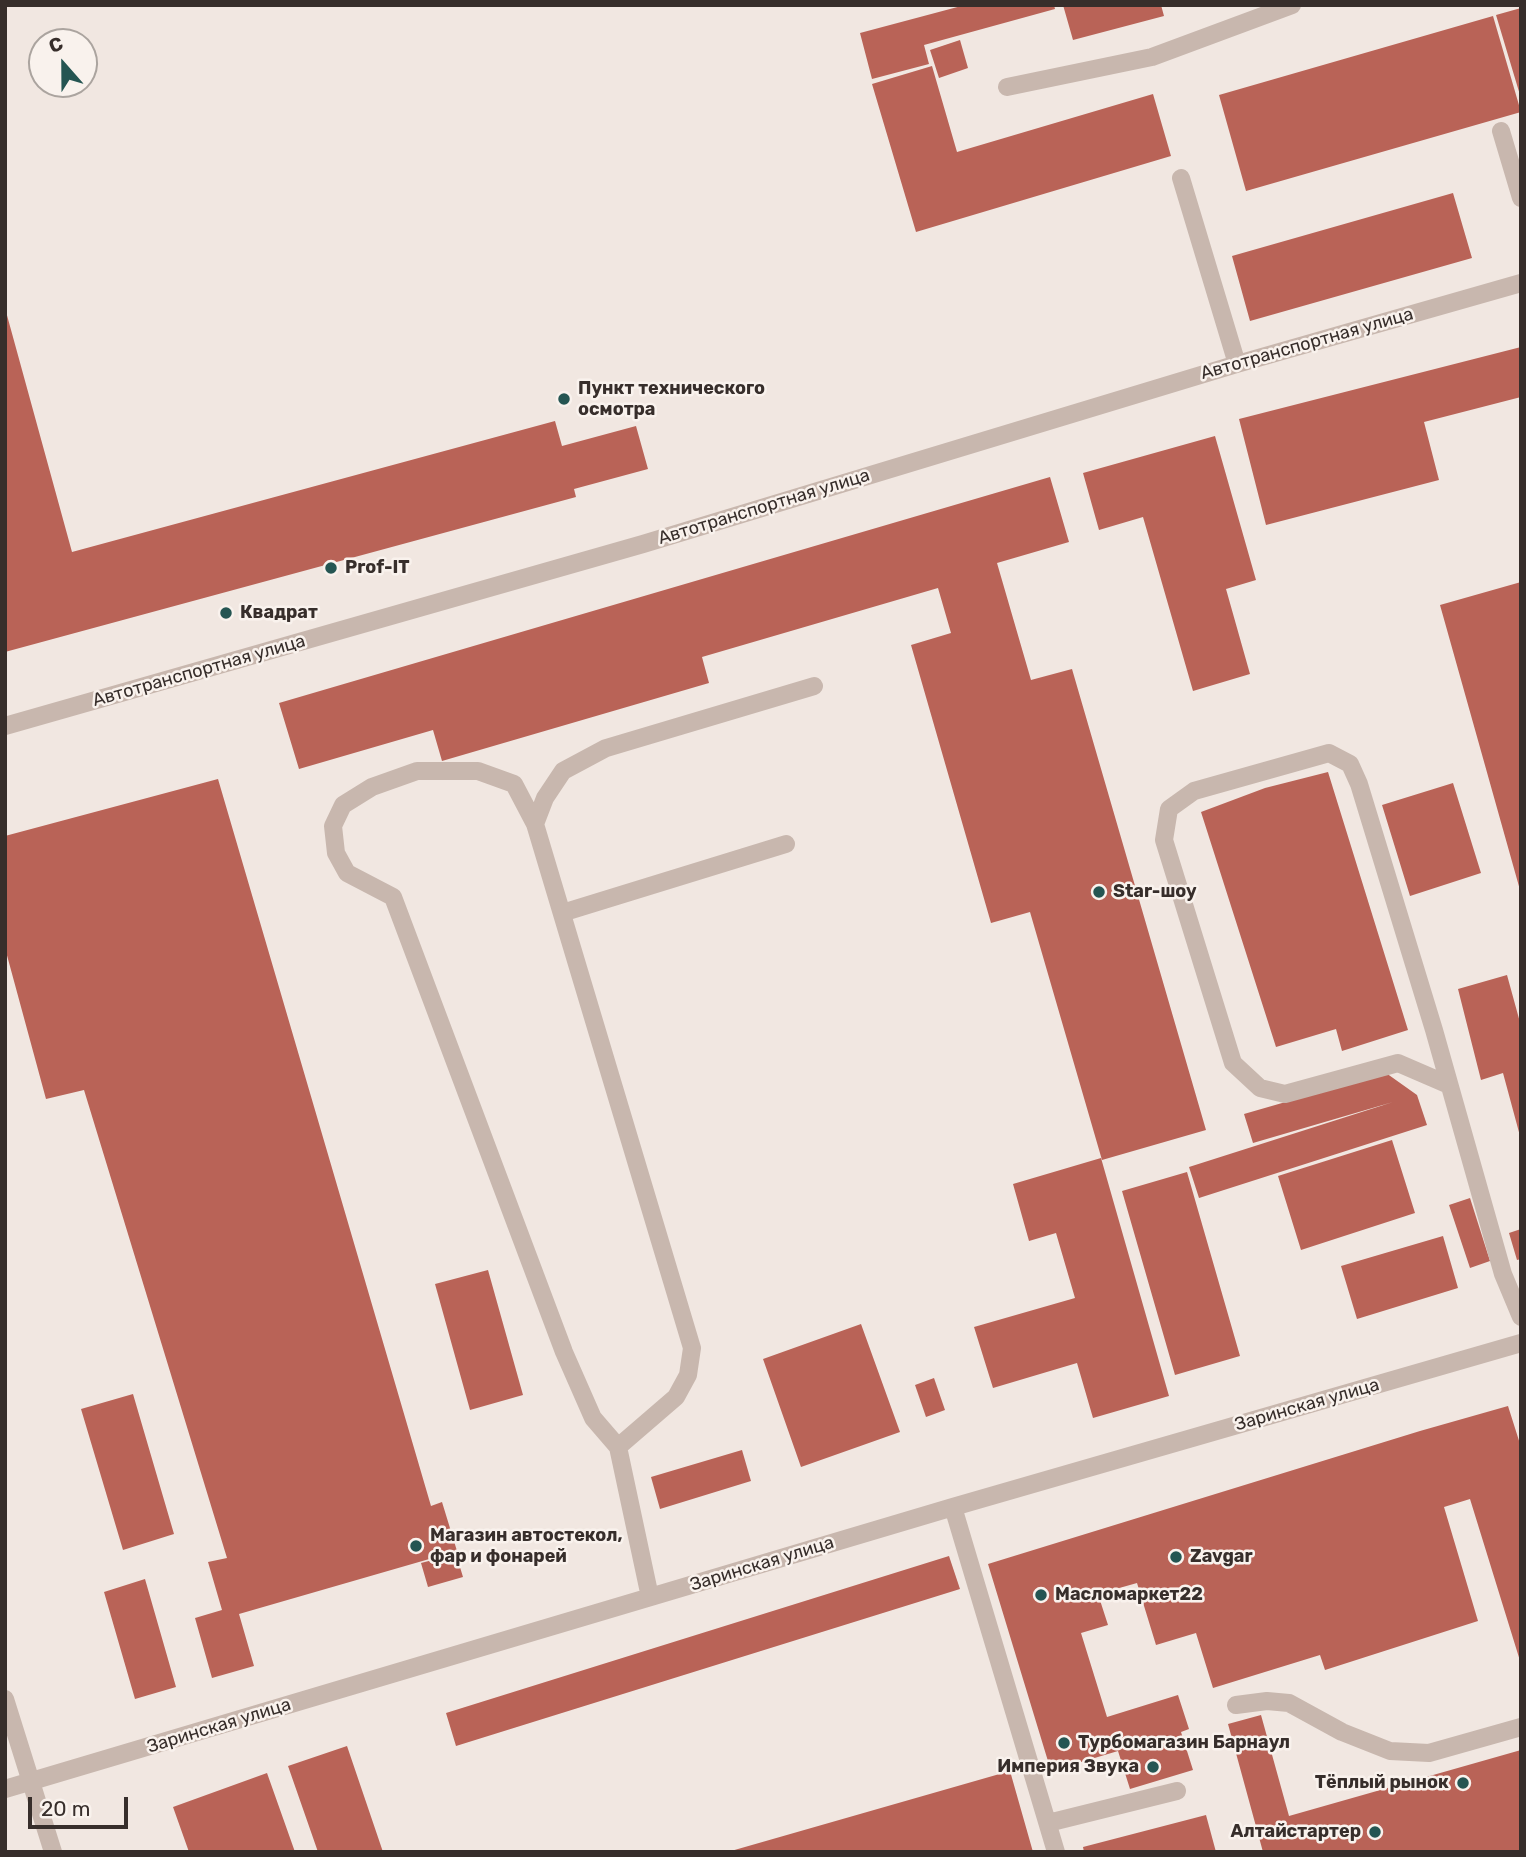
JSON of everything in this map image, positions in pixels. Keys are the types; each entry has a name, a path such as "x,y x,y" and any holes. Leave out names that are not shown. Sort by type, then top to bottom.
{"street":[{"path":"1007,87 1152,57 1292,5"},
{"path":"1501,131 1521,198"},
{"path":"1181,178 1237,364"},
{"name":"Автотранспортная улица","path":"5,726 643,544 1237,364 1521,283"},
{"path":"535,824 545,798 563,771 606,748 814,686"},
{"path":"1449,1085 1398,1063 1285,1094 1260,1088 1233,1063 1164,840 1169,808 1194,791 1329,753 1350,764 1363,797 1449,1085 1503,1274 1521,1317"},
{"path":"618,1447 676,1397 688,1375 692,1348 535,824 514,784 478,771 417,771 372,787 343,805 333,826 336,853 347,873 393,897 565,1352 593,1418 618,1447 650,1597"},
{"path":"562,913 786,844"},
{"name":"Заринская улица","path":"5,1789 953,1507 1521,1343"},
{"path":"953,1507 1056,1852"},
{"path":"5,1699 53,1852"},
{"path":"1236,1704 1267,1701 1289,1703 1342,1731 1390,1751 1429,1753 1521,1727"},
{"path":"1048,1824 1177,1791"}],"building":[{"path":"965,5 1054,5 1055,9 924,45 929,64 872,79 860,33"},
{"path":"1063,5 1161,5 1164,16 1073,40"},
{"path":"1521,8 1521,95 1520,95 1496,15"},
{"path":"1493,16 1521,112 1246,191 1219,95"},
{"path":"960,40 968,68 939,78 930,50"},
{"path":"932,66 957,152 1153,94 1171,156 916,232 872,84"},
{"path":"1453,193 1472,258 1250,321 1232,256"},
{"path":"5,308 72,552 555,421 562,446 636,426 648,469 574,489 576,497 5,652"},
{"path":"1521,347 1521,397 1424,422 1439,480 1266,525 1239,419"},
{"path":"1215,436 1256,580 1226,589 1250,674 1193,691 1143,517 1099,530 1083,473"},
{"path":"1050,477 1069,542 997,563 1031,680 1072,669 1206,1130 1102,1160 1030,912 991,923 911,645 951,633 938,588 702,657 709,683 442,761 433,730 299,769 279,703"},
{"path":"1521,582 1521,890 1520,890 1440,605"},
{"path":"1328,772 1408,1030 1342,1051 1336,1029 1276,1047 1201,812 1265,788"},
{"path":"218,779 431,1506 442,1502 457,1551 239,1614 254,1666 212,1678 195,1618 222,1610 208,1562 227,1558 84,1090 46,1099 5,948 5,836"},
{"path":"1453,783 1481,873 1410,896 1382,805"},
{"path":"1507,975 1521,1026 1520,1136 1503,1073 1481,1080 1458,989"},
{"path":"1386,1073 1417,1095 1427,1125 1199,1198 1189,1167 1393,1102 1253,1143 1244,1114"},
{"path":"1392,1140 1415,1213 1301,1250 1278,1176"},
{"path":"1101,1158 1169,1396 1093,1418 1077,1363 993,1388 974,1327 1075,1298 1056,1233 1029,1241 1013,1184"},
{"path":"1187,1172 1240,1356 1175,1375 1122,1191"},
{"path":"1470,1198 1490,1261 1470,1268 1449,1205"},
{"path":"1521,1229 1521,1259 1517,1260 1509,1233"},
{"path":"1443,1236 1458,1288 1357,1319 1341,1266"},
{"path":"488,1270 523,1395 470,1410 435,1284"},
{"path":"861,1324 900,1432 801,1467 763,1359"},
{"path":"934,1378 945,1410 926,1417 915,1385"},
{"path":"133,1394 174,1534 123,1550 81,1409"},
{"path":"1508,1406 1521,1447 1521,1664 1470,1499 1444,1507 1478,1621 1325,1670 1320,1655 1213,1688 1196,1633 1156,1645 1137,1583 1098,1594 1108,1625 1081,1633 1107,1717 1178,1695 1189,1729 1181,1732 1193,1770 1130,1789 1118,1751 1051,1771 988,1564"},
{"path":"742,1450 751,1481 660,1509 651,1477"},
{"path":"456,1554 463,1577 428,1587 421,1563"},
{"path":"949,1556 960,1589 456,1746 446,1713"},
{"path":"145,1579 176,1687 135,1699 104,1592"},
{"name":"Тёплый рынок","path":"1261,1715 1289,1816 1521,1750 1521,1852 1263,1852 1228,1724"},
{"path":"347,1746 383,1852 318,1852 288,1766"},
{"path":"1010,1771 1033,1852 731,1852 731,1851"},
{"path":"267,1773 295,1852 189,1852 173,1807"},
{"path":"1206,1815 1216,1852 1084,1852 1083,1847"}],"place":[{"name":"Пункт технического осмотра","path":"564,399"},
{"name":"Prof-IT","path":"331,568"},
{"name":"Квадрат","path":"226,613"},
{"name":"Star-шоу","path":"1099,892"},
{"name":"Магазин автостекол, фар и фонарей","path":"416,1546"},
{"name":"Zavgar","path":"1176,1557"},
{"name":"Масломаркет22","path":"1041,1595"},
{"name":"Турбомагазин Барнаул","path":"1064,1743"},
{"name":"Империя Звука","path":"1153,1767"},
{"name":"Тёплый рынок","path":"1463,1783"},
{"name":"Алтайcтартер","path":"1375,1832"}]}
